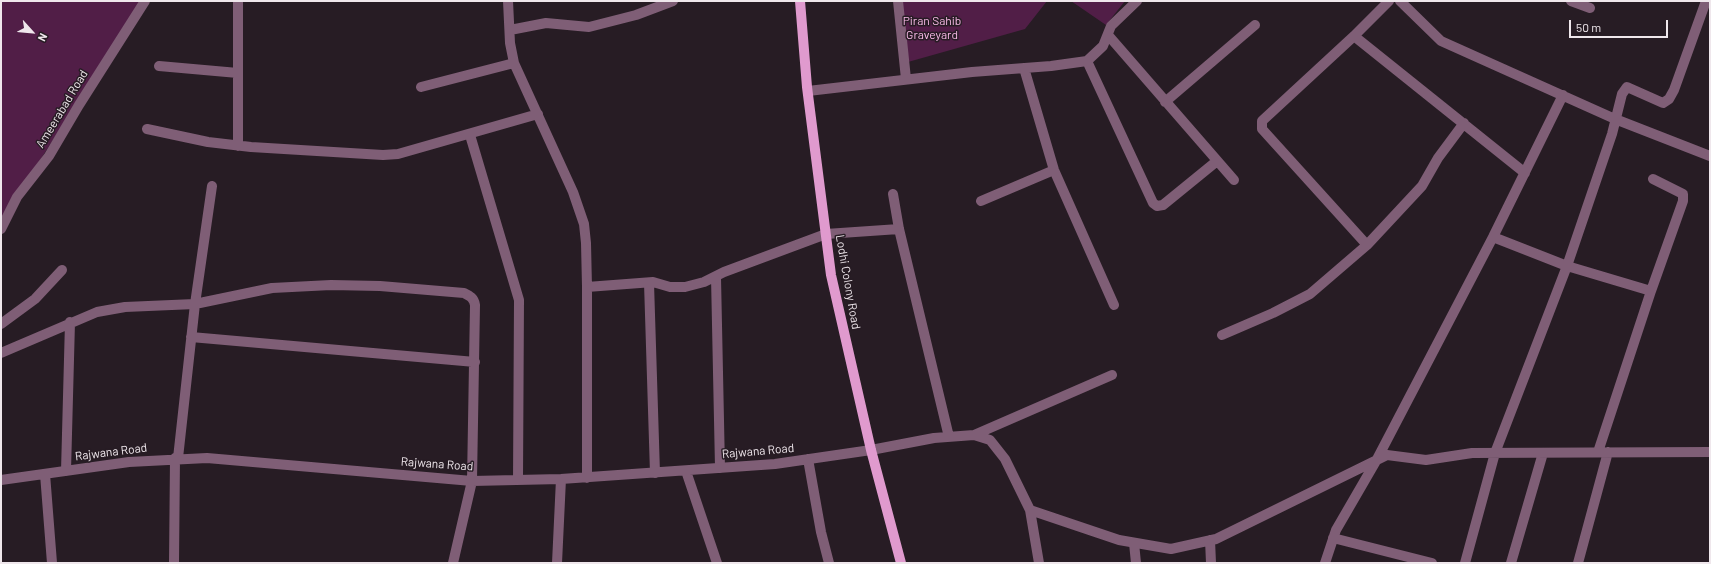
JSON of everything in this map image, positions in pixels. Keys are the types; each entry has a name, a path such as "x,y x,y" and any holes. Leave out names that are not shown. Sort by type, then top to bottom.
{"main road":[{"name":"Lodhi Colony Road","path":"800,1 808,91 832,275 870,450 901,563"}],"street":[{"name":"Ameerabad Road","path":"1,229 17,197 49,156 79,105 145,1"},
{"path":"238,1 238,146"},
{"path":"508,1 514,63 538,114 580,212 586,243 587,478"},
{"path":"510,30 546,23 590,27 636,15 673,1"},
{"path":"898,1 906,79"},
{"path":"808,91 906,79 1051,66 1087,61 1103,46 1111,26 1137,1"},
{"path":"1367,245 1262,129 1262,121 1354,36 1389,1"},
{"path":"1400,1 1441,41 1615,119 1710,156"},
{"path":"1571,1 1590,8"},
{"path":"1465,563 1495,453 1567,266 1622,94 1627,87 1663,103 1669,99 1674,90 1706,1"},
{"path":"1165,102 1255,25"},
{"path":"1108,35 1234,180"},
{"path":"1354,36 1525,173"},
{"path":"1087,61 1153,204 1157,206 1163,205 1217,161"},
{"path":"421,87 514,63"},
{"path":"159,66 238,73"},
{"path":"1024,68 1054,170 1114,304"},
{"path":"1325,563 1336,530 1376,461 1493,237 1563,95"},
{"path":"147,129 238,146 383,155 398,154 470,135 538,114"},
{"path":"1222,335 1273,313 1310,294 1367,245 1422,186 1438,158 1464,123"},
{"path":"470,135 518,300 518,480"},
{"path":"981,201 1054,170"},
{"path":"1578,563 1603,452 1651,291 1683,201 1683,194 1678,190 1653,179"},
{"path":"174,563 176,458 195,304 212,186"},
{"path":"893,194 899,229 949,437"},
{"path":"587,287 653,282 670,287 685,287 704,282 826,234 899,229"},
{"path":"1493,237 1567,266 1651,291"},
{"path":"1,324 35,299 62,270"},
{"path":"716,277 720,468"},
{"path":"649,283 655,474"},
{"path":"1,353 70,322 97,312 125,307 195,304 272,288 331,285 380,286 464,293 475,302 476,362 472,481 453,563"},
{"path":"66,471 70,322"},
{"path":"191,337 476,362"},
{"path":"974,435 1112,375"},
{"path":"974,435 990,440 1005,459 1030,510 1039,563"},
{"name":"Rajwana Road","path":"1,480 129,462 176,458 207,458 472,481 587,478 655,474 808,460 949,437 974,435"},
{"path":"1030,510 1119,540 1171,549 1216,539 1387,455 1426,460 1472,453 1710,452"},
{"path":"1511,563 1543,453"},
{"path":"808,460 821,532 829,563"},
{"path":"686,471 717,563"},
{"path":"45,474 52,563"},
{"path":"559,562 561,479"},
{"path":"1333,538 1432,563"},
{"path":"1210,540 1211,563"},
{"path":"1134,543 1136,563"}],"green space":[{"path":"1,1 142,1 1,221"},
{"name":"Piran Sahib Graveyard","path":"902,1 1047,1 1025,29 908,62"},
{"path":"1071,1 1125,1 1106,25"}]}
